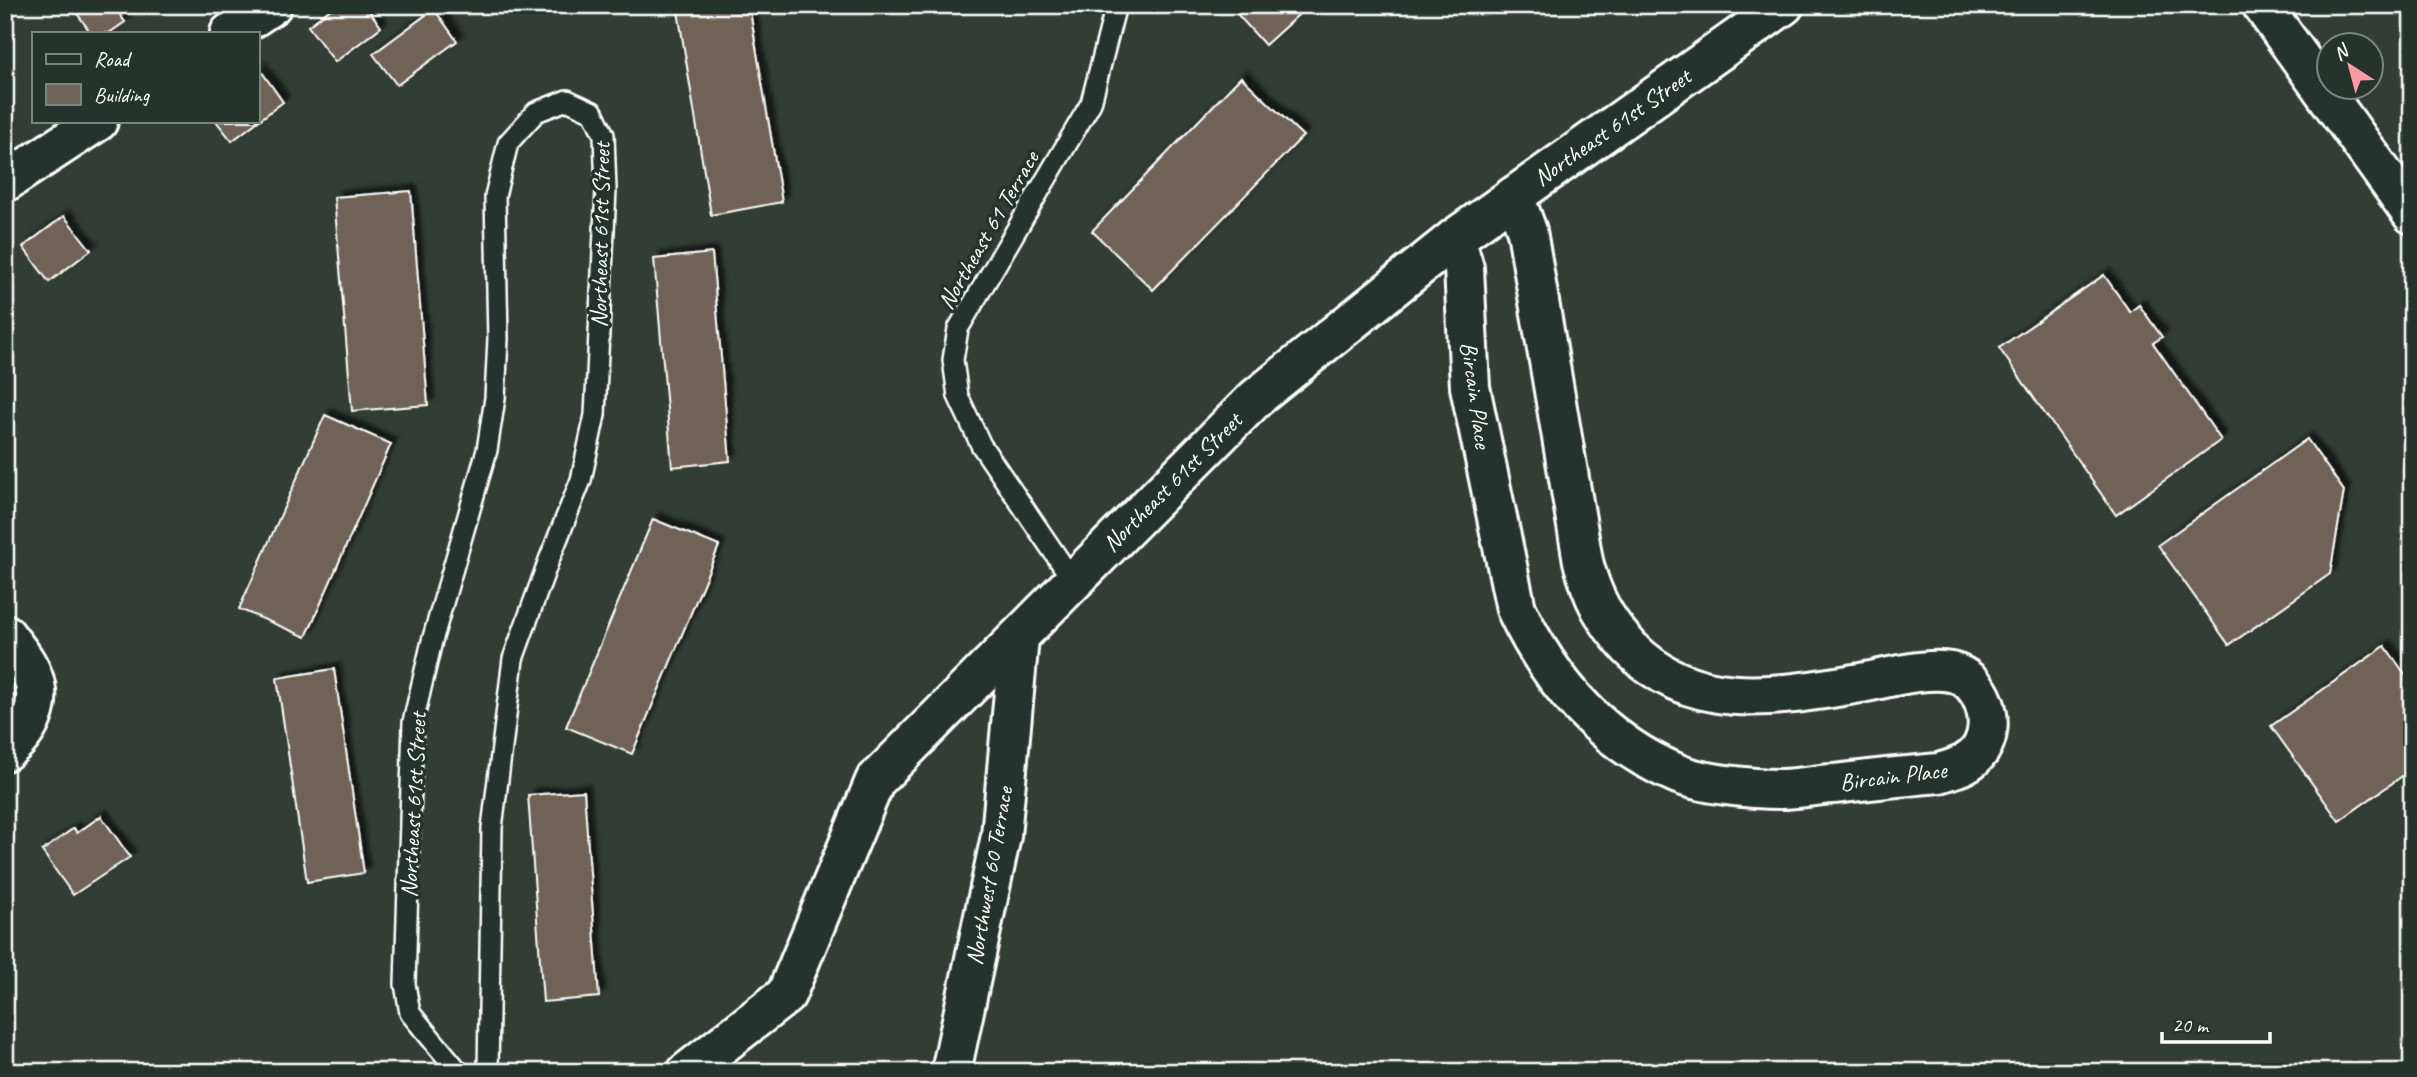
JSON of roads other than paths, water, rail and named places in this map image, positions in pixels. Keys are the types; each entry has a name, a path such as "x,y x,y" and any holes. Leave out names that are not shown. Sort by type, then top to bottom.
{"street":[{"path":"232,32 272,5"},
{"name":"Northeast 61st Street","path":"687,1072 786,995 875,781 1256,398 1455,238 1784,5"},
{"path":"2262,5 2412,214"},
{"path":"5,182 96,122"},
{"name":"Bircain Place","path":"1455,238 1464,268 1470,387 1516,608 1555,678 1590,716 1631,749 1678,774 1724,784 1781,789 1940,773 1962,766 1980,750 1986,732 1986,704 1973,684 1952,672 1927,672 1787,695 1739,696 1713,692 1667,678 1643,661 1610,627 1589,587 1583,561 1527,231 1514,196"},
{"path":"5,634 32,675 36,701 32,721 19,741 5,751"},
{"name":"Northwest 60 Terrace","path":"951,1072 1001,836 1019,637"}],"lane":[{"name":"Northeast 61 Terrace","path":"1074,582 981,445 958,396 953,360 958,329 1091,103 1116,5"},
{"name":"Northeast 61st Street","path":"459,1072 410,1013 405,984 413,722 432,641 487,450 495,398 498,339 495,196 508,143 536,112 567,100 593,112 604,135 606,190 595,415 581,480 513,659 492,828 488,1072"}]}
